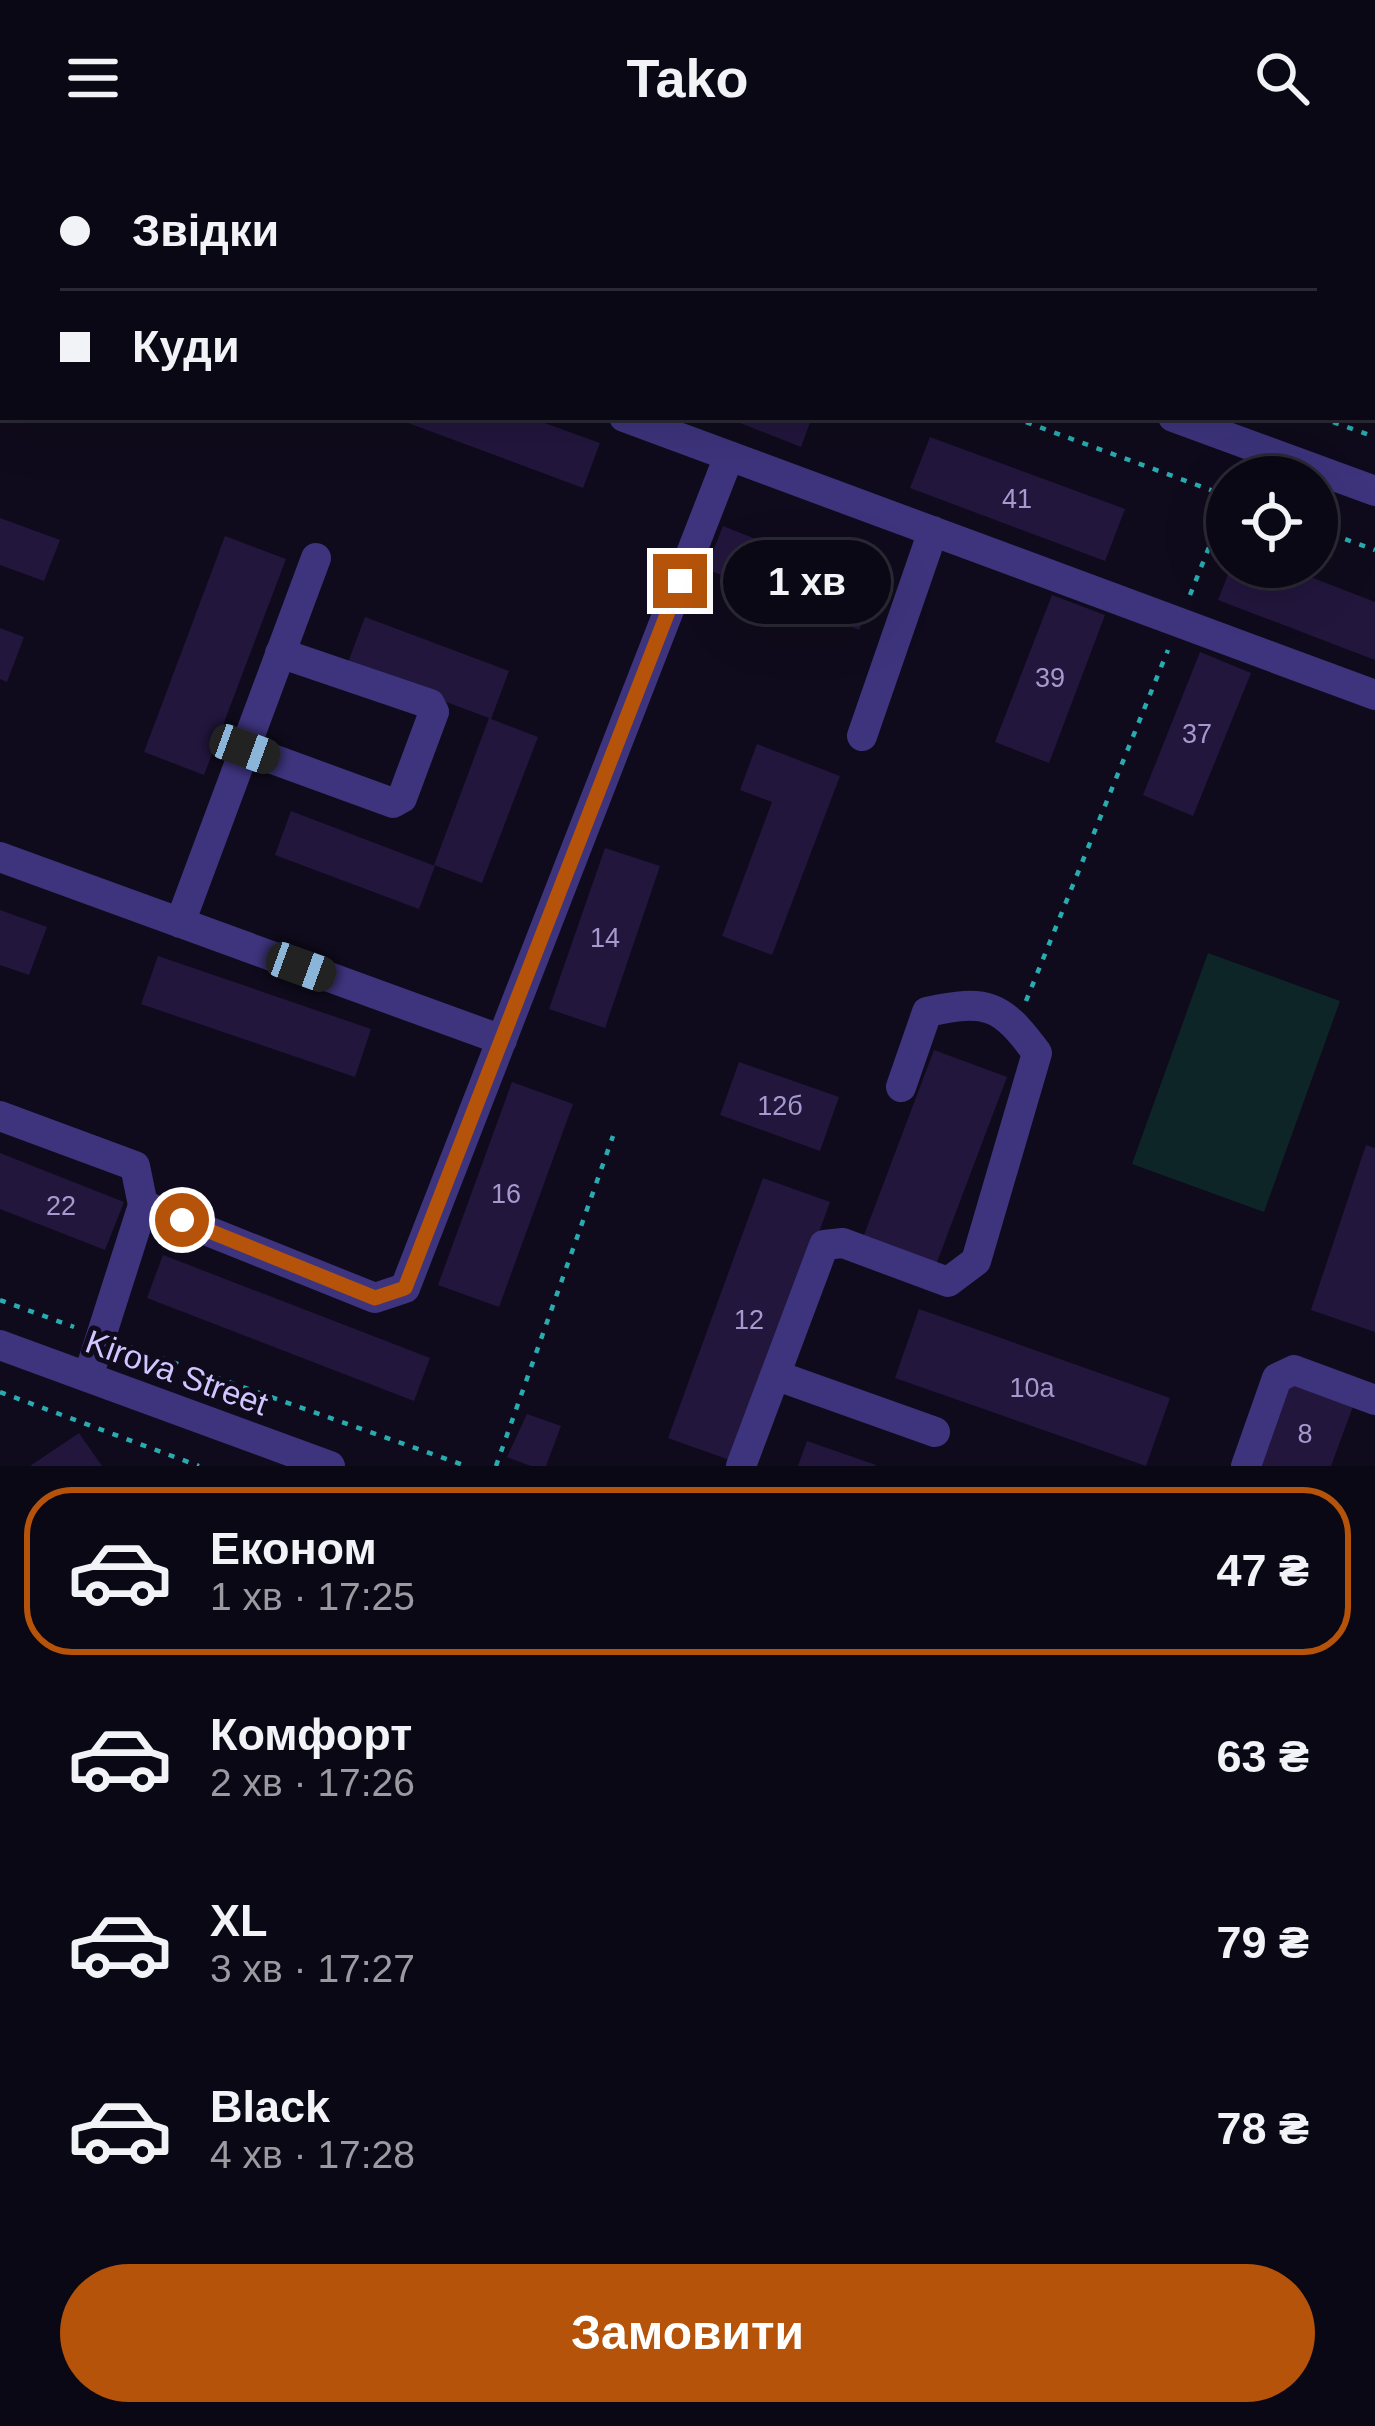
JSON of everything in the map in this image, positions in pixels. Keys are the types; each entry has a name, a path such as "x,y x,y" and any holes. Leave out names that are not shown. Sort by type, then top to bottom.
{"street":[{"path":"632,420 1375,695"},
{"path":"1191,420 1238,428 1375,491"},
{"path":"143,1204 375,1298 405,1288 729,456"},
{"path":"862,736 933,531"},
{"path":"180,923 316,558"},
{"path":"245,749 393,803 402,798 434,712 430,704 280,653"},
{"path":"0,857 502,1040"},
{"path":"741,1466 824,1245 843,1243 948,1282 976,1262 1036,1053 1011,1018 970,1003 927,1012 901,1087"},
{"path":"0,1116 135,1166 143,1204 88,1377"},
{"name":"Kirova Street","path":"0,1345 330,1466"},
{"path":"1246,1466 1277,1378 1294,1370 1375,1400"},
{"path":"776,1375 935,1432"}],"path":[{"path":"1020,420 1206,491"},
{"path":"1327,420 1375,437"},
{"path":"1338,537 1375,550"},
{"path":"1024,1006 1206,553"},
{"path":"496,1466 614,1136"},
{"path":"0,1300 466,1466"},
{"path":"0,1392 200,1466"}],"green space":[{"path":"1208,953 1340,1001 1264,1212 1132,1164"}],"building":[{"path":"400,420 536,420 600,443 583,488"},
{"path":"733,420 811,420 801,447"},
{"path":"930,437 1125,509 1105,561 910,488"},
{"path":"0,518 60,540 44,581 0,565"},
{"path":"723,526 876,587 859,630 706,569"},
{"path":"225,536 286,559 204,775 144,752"},
{"path":"1223,588 1338,588 1375,602 1375,660 1218,600"},
{"path":"1052,595 1105,615 1049,763 995,742"},
{"path":"365,617 509,671 491,719 538,737 482,883 434,865 489,718 347,665"},
{"path":"0,628 24,637 7,682 0,679"},
{"path":"1200,652 1251,673 1193,816 1143,795"},
{"path":"757,744 840,776 772,955 722,936 772,802 740,790"},
{"path":"291,811 435,866 419,909 275,855"},
{"path":"605,848 660,866 605,1028 549,1009"},
{"path":"0,910 47,927 29,975 0,965"},
{"path":"158,956 371,1029 355,1077 141,1004"},
{"path":"934,1050 1007,1077 934,1270 861,1243"},
{"path":"739,1062 839,1097 820,1151 720,1115"},
{"path":"512,1082 573,1104 499,1307 438,1285"},
{"path":"1366,1145 1375,1148 1375,1332 1311,1310"},
{"path":"0,1153 124,1202 105,1250 0,1209"},
{"path":"763,1178 830,1202 735,1462 668,1438"},
{"path":"163,1255 430,1358 414,1401 147,1298"},
{"path":"919,1309 1170,1398 1146,1466 895,1378"},
{"path":"1289,1377 1355,1401 1331,1466 1256,1466"},
{"path":"527,1414 561,1426 546,1466 507,1457"},
{"path":"79,1433 102,1466 30,1466"},
{"path":"807,1441 876,1465 798,1466"}],"route":[{"path":"182,1220 375,1298 405,1288 680,581"}]}
